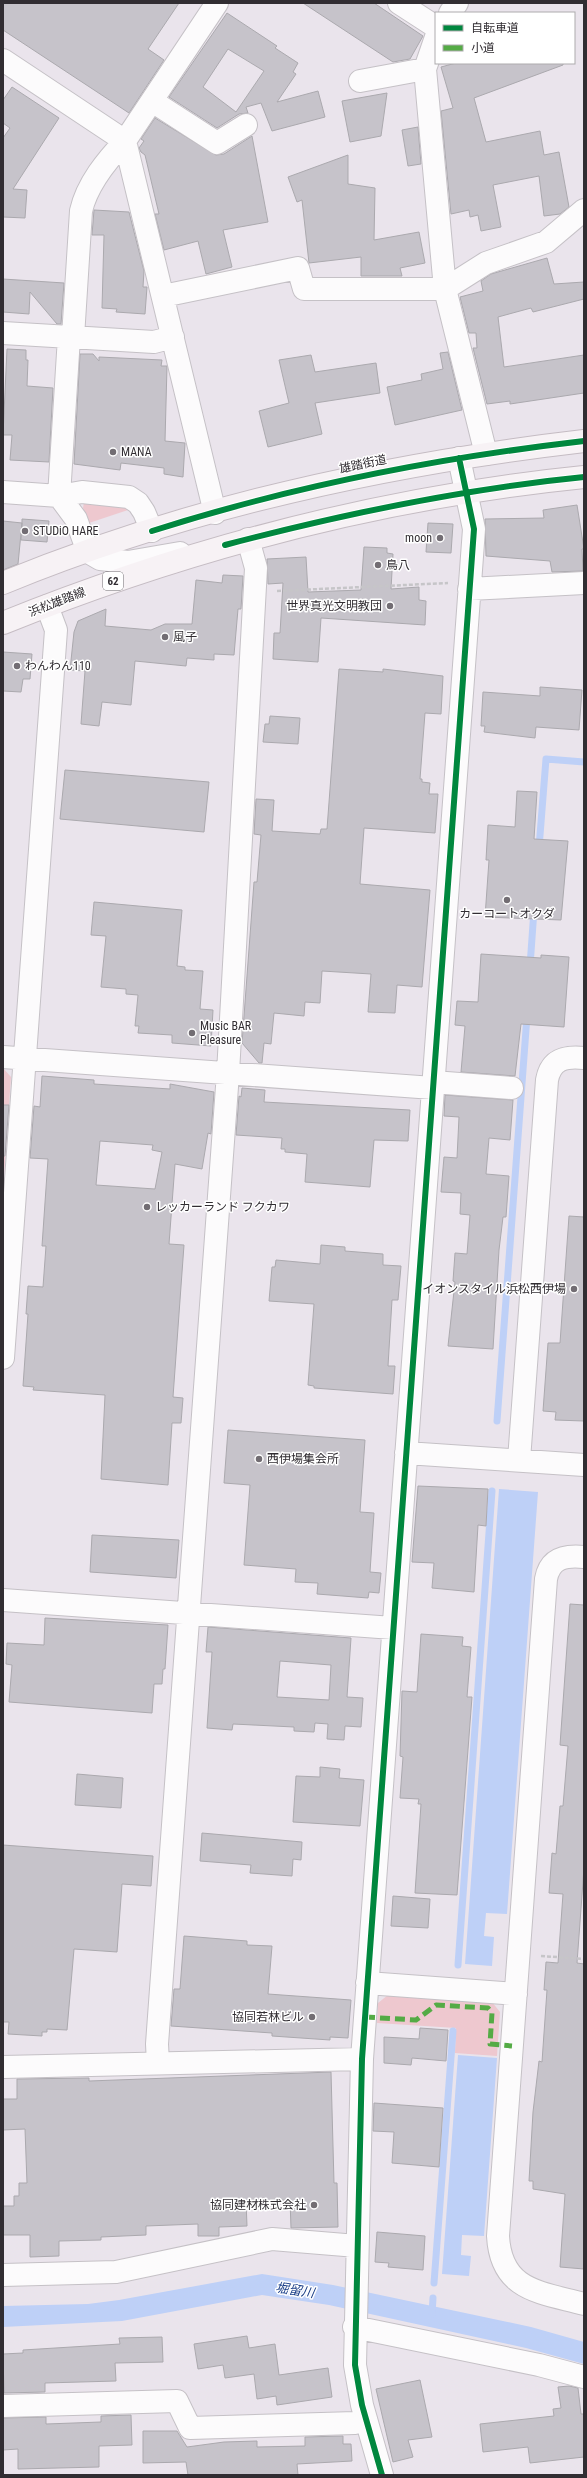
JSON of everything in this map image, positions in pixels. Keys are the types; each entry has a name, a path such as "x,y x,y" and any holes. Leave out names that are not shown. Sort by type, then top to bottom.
{"main road":[{"name":"雄踏街道","path":"152,531 313,486 459,458 584,440"},
{"name":"62","path":"225,546 248,539 387,506 466,492 584,477"},
{"path":"3,583 88,552 152,531"},
{"name":"浜松雄踏線","path":"3,623 130,575 225,546"}],"street":[{"path":"217,3 125,140 112,154 84,198 81,211 59,496 76,519 88,552 100,560 128,562 225,546"},
{"path":"399,3 435,26"},
{"path":"451,12 457,3"},
{"path":"435,40 425,68 445,289 486,454"},
{"path":"3,60 125,140 215,513"},
{"path":"360,81 425,68"},
{"path":"152,101 217,143 246,125"},
{"path":"163,296 298,268 304,289 445,289 486,263 546,242 584,210"},
{"path":"3,333 154,342 173,337"},
{"path":"382,2475 366,2419 355,2365 362,2059 474,529 459,458"},
{"path":"3,492 59,496 82,492 129,497 138,503 144,512 152,531"},
{"path":"158,2063 158,2036 228,1073 256,568 248,539"},
{"path":"470,585 584,583"},
{"path":"3,1358 5,1292 25,1059 56,630 47,606"},
{"path":"3,1057 228,1073 512,1088"},
{"path":"519,1460 547,1080 549,1071 555,1062 564,1058 584,1058"},
{"path":"406,1453 584,1465"},
{"path":"584,1556 563,1557 554,1561 548,1569 546,1579 498,2236 499,2254 506,2271 520,2284 537,2291 584,2304"},
{"path":"3,1600 393,1628"},
{"path":"367,1983 516,1994"},
{"path":"3,2067 362,2059"},
{"path":"3,2275 116,2272 272,2239 357,2246"},
{"path":"355,2324 539,2365 584,2377"},
{"path":"3,2406 177,2401 190,2428 355,2422 366,2419"}],"path":[{"path":"254,592 470,585"},
{"path":"534,1955 584,1959"}],"shaded area":[{"path":"84,502 120,503 128,510 89,523 83,508"},
{"path":"3,1068 11,1077 3,1190"},
{"path":"388,1995 492,2002 500,2012 497,2056 455,2053 456,2028 377,2023 378,2003"}],"water":[{"path":"499,1489 538,1492 507,1914 486,1913 484,1936 494,1937 492,1966 465,1964"},
{"path":"458,2055 497,2058 484,2236 462,2235 461,2255 471,2256 469,2276 442,2274"},
{"name":"堀留川","path":"262,2274 333,2285 531,2327 584,2342 584,2364 526,2348 329,2305 262,2295 122,2321 3,2327 3,2306 88,2304 119,2300"}],"building":[{"path":"3,3 179,3 148,49 164,60 129,113 3,30"},
{"path":"303,3 374,3 423,36 410,59 393,62"},
{"path":"227,13 277,46 275,48 298,63 293,72 296,74 277,102 318,91 325,117 272,131 261,103 246,107 248,113 239,114 217,128 169,97","holes":["228,49 264,71 236,112 203,87"]},
{"path":"452,64 563,64 474,98 486,142 540,131 544,155 559,152 569,207 560,214 544,216 539,176 493,185 501,227 481,231 478,215 470,217 469,210 451,214 441,111 453,108 441,67"},
{"path":"12,87 59,118 13,189 27,190 25,218 3,217 3,138 10,128 3,123 3,100"},
{"path":"387,93 381,136 350,142 342,101"},
{"path":"155,118 216,155 224,154 252,136 268,222 223,230 232,267 206,274 198,241 164,250 155,214 159,214 145,155 139,148 144,141 141,139"},
{"path":"418,127 421,164 408,166 402,130"},
{"path":"348,155 348,184 375,188 374,240 419,232 425,263 400,268 402,276 361,276 361,257 309,263 302,200 297,202 288,177"},
{"path":"94,210 129,212 144,271 143,287 147,287 145,314 116,312 117,309 102,308 104,235 92,235"},
{"path":"547,258 554,284 584,282 584,299 533,312 531,308 498,317 504,367 584,355 584,393 510,404 510,401 487,404 473,348 477,348 476,333 469,333 460,297 483,291 481,281 491,274"},
{"path":"3,279 64,283 61,324 57,324 30,292 29,314 3,312"},
{"path":"7,349 26,350 26,360 28,360 27,386 53,388 49,462 10,460 12,435 3,435"},
{"path":"448,352 462,410 395,425 387,387 422,380 421,374 443,369 440,353"},
{"path":"80,354 93,354 99,361 99,357 162,360 161,366 167,366 165,441 185,443 183,477 164,474 164,468 121,463 120,470 74,464"},
{"path":"311,355 315,372 376,363 380,393 315,403 322,434 268,447 259,411 289,403 279,360"},
{"path":"577,505 584,549 582,549 583,571 552,572 550,561 486,556 485,519 544,518 543,510"},
{"path":"22,519 49,521 47,542 21,540"},
{"path":"3,521 22,523 18,564 3,570"},
{"name":"moon","path":"428,523 453,524 451,553 426,552"},
{"path":"364,547 387,548 387,553 393,554 391,589 419,587 419,600 426,601 425,625 321,618 318,662 273,659 274,633 280,633 283,583 268,584 267,559 306,557 308,592 361,590"},
{"path":"223,575 243,576 241,609 238,609 234,655 214,654 214,660 187,658 186,666 135,661 131,705 102,702 99,726 81,724 85,671 70,670 74,632 78,621 106,609 105,626 151,630 165,624 192,624 196,580 222,583"},
{"name":"わんわん110","path":"3,652 32,654 30,679 23,679 21,692 3,691"},
{"path":"339,669 383,672 383,669 443,676 441,714 425,713 420,779 422,779 422,782 430,783 429,794 438,794 435,833 364,828 360,884 430,890 422,987 397,985 395,1013 368,1012 371,974 322,971 320,1003 305,1002 304,1016 274,1013 271,1044 264,1043 262,1063 259,1063 242,1043 254,882 257,882 261,835 254,834 256,799 274,800 272,831 320,834 321,829 327,829"},
{"path":"540,687 582,690 579,730 536,727 535,738 484,732 485,726 481,726 483,692 540,696"},
{"path":"270,716 300,718 298,744 263,742 265,724 269,724"},
{"path":"65,770 209,782 204,832 60,819"},
{"path":"517,791 537,792 534,839 568,841 561,920 485,917 489,860 486,860 488,825 515,827"},
{"path":"94,902 182,910 177,966 185,967 185,970 203,971 200,1009 213,1010 211,1046 172,1043 172,1035 138,1033 139,1026 135,1026 138,995 126,994 126,989 101,987 106,936 91,935"},
{"path":"481,954 541,958 541,955 569,957 564,1027 521,1024 515,1076 461,1072 465,1026 455,1025 457,1001 478,1002"},
{"path":"42,1076 94,1080 94,1084 170,1089 170,1084 214,1092 211,1134 208,1133 202,1169 175,1164 169,1244 184,1245 173,1397 183,1398 181,1423 172,1423 168,1485 101,1479 105,1395 33,1390 34,1387 23,1386 28,1314 26,1314 28,1286 43,1287 46,1246 42,1246 48,1159 30,1158 34,1106 40,1107","holes":["100,1141 153,1145 152,1150 162,1152 155,1189 96,1185"]},
{"path":"242,1088 265,1090 264,1102 410,1110 408,1141 374,1140 370,1187 305,1182 307,1154 285,1152 285,1149 281,1149 282,1138 236,1135 239,1096 241,1097"},
{"path":"445,1095 513,1100 510,1140 489,1138 486,1174 509,1176 506,1217 503,1217 499,1250 493,1349 448,1346 455,1282 453,1281 455,1253 467,1254 470,1215 460,1214 461,1193 441,1192 444,1157 457,1158 459,1117 444,1116"},
{"path":"3,1105 9,1105 5,1156 3,1156"},
{"name":"イオンスタイル浜松西伊場","path":"569,1216 584,1217 584,1421 555,1420 556,1412 543,1411 548,1343 560,1343"},
{"path":"321,1245 345,1247 345,1251 383,1254 383,1265 401,1266 398,1300 392,1300 388,1366 395,1366 393,1394 314,1388 314,1386 308,1385 314,1304 269,1301 272,1267 275,1267 276,1260 320,1264"},
{"path":"228,1430 365,1440 360,1512 374,1513 370,1572 381,1573 379,1593 369,1592 368,1598 317,1594 318,1583 295,1582 296,1569 244,1565 250,1485 224,1483"},
{"path":"418,1486 488,1489 486,1526 478,1525 474,1592 432,1588 434,1563 412,1562"},
{"path":"92,1535 179,1540 176,1578 90,1572"},
{"path":"570,1604 584,1605 584,1868 577,1963 584,1964 584,2269 560,2267 565,2194 533,2189 533,2181 529,2181 533,2112 539,2061 542,2062 547,1990 544,1990 546,1962 558,1963 563,1894 549,1893 552,1853 556,1854 560,1806 563,1806 568,1746 560,1745"},
{"path":"45,1618 168,1625 165,1669 163,1669 162,1684 154,1684 152,1713 9,1702 12,1665 6,1664 7,1643 44,1645"},
{"path":"208,1627 351,1638 347,1697 363,1698 361,1727 345,1726 344,1740 327,1739 328,1724 315,1723 314,1732 294,1731 294,1727 233,1724 232,1730 207,1728 212,1652 206,1652","holes":["280,1661 331,1665 329,1700 277,1697"]},
{"path":"421,1634 463,1637 462,1646 471,1647 467,1697 472,1697 457,1895 415,1893 421,1804 418,1804 419,1799 400,1798 403,1757 400,1756 402,1691 417,1692"},
{"path":"320,1767 340,1769 339,1778 364,1780 360,1826 293,1822 296,1776 320,1777"},
{"path":"77,1774 123,1778 121,1808 75,1805"},
{"path":"202,1833 302,1842 301,1860 293,1859 292,1876 250,1873 251,1865 200,1861"},
{"path":"3,1845 153,1856 151,1886 122,1884 117,1952 74,1949 67,2030 47,2029 47,2032 42,2032 42,2036 8,2034 9,2022 3,2022"},
{"path":"393,1896 430,1899 428,1928 391,1926"},
{"path":"184,1936 247,1941 247,1945 272,1946 268,1994 351,2000 348,2038 330,2037 330,2040 272,2036 272,2033 171,2026 174,1989 180,1989"},
{"path":"420,2028 448,2030 446,2061 412,2058 411,2065 384,2063 384,2037 419,2039"},
{"path":"331,2072 334,2183 337,2183 338,2227 291,2228 290,2200 246,2201 247,2226 219,2227 219,2236 198,2236 198,2224 146,2226 146,2235 101,2237 101,2240 59,2241 59,2256 30,2257 30,2235 3,2235 3,2206 14,2206 14,2196 19,2196 19,2183 27,2183 25,2129 3,2130 3,2099 17,2099 17,2079 89,2078 89,2081"},
{"path":"374,2103 443,2108 439,2167 392,2163 394,2132 373,2131"},
{"path":"377,2232 425,2236 423,2270 388,2267 389,2263 375,2262"},
{"path":"247,2336 249,2348 275,2344 279,2375 328,2368 332,2397 277,2405 276,2396 257,2399 254,2374 225,2378 223,2365 198,2369 194,2344"},
{"path":"162,2337 163,2362 115,2363 116,2381 45,2383 45,2392 4,2393 3,2354 23,2353 23,2350 120,2344 119,2338"},
{"path":"420,2380 432,2437 408,2440 413,2457 393,2462 376,2389"},
{"path":"569,2386 578,2388 581,2414 584,2414 584,2457 530,2463 528,2447 483,2452 480,2424 554,2416 553,2409 561,2408 558,2387"},
{"path":"131,2415 132,2445 99,2446 99,2467 18,2469 18,2449 3,2450 3,2418 46,2417 46,2424 101,2422 101,2416"},
{"path":"143,2431 177,2431 187,2447 224,2442 257,2441 257,2447 305,2446 305,2437 343,2436 343,2444 351,2444 352,2461 297,2464 298,2475 188,2475 186,2462 143,2463"}],"waterway":[{"path":"539,848 546,759 584,762"},
{"path":"530,966 534,910"},
{"path":"497,1421 527,1016"},
{"path":"458,1965 492,1491"},
{"path":"434,2283 453,2031"},
{"path":"432,2314 433,2298"}],"marked path":[{"path":"365,2017 416,2020 436,2005 488,2008 492,2013 490,2044 512,2046"}],"cycle path":[{"path":"152,531 258,500 312,487 420,465 584,441"},
{"path":"382,2475 362,2405 355,2365 362,2059 474,529 459,458"},
{"path":"225,545 314,523 403,504 493,488 584,477"}],"place":[{"name":"MANA","path":"113,452"},
{"name":"STUDiO HARE","path":"25,531"},
{"name":"moon","path":"440,538"},
{"name":"鳥八","path":"378,565"},
{"name":"世界真光文明教団","path":"390,606"},
{"name":"風子","path":"165,637"},
{"name":"わんわん110","path":"17,666"},
{"name":"カーコートオクダ","path":"507,900"},
{"name":"Music BAR Pleasure","path":"192,1033"},
{"name":"レッカーランド フクカワ","path":"147,1207"},
{"name":"イオンスタイル浜松西伊場","path":"574,1289"},
{"name":"西伊場集会所","path":"259,1459"},
{"name":"協同若林ビル","path":"312,2017"},
{"name":"協同建材株式会社","path":"314,2205"}]}
